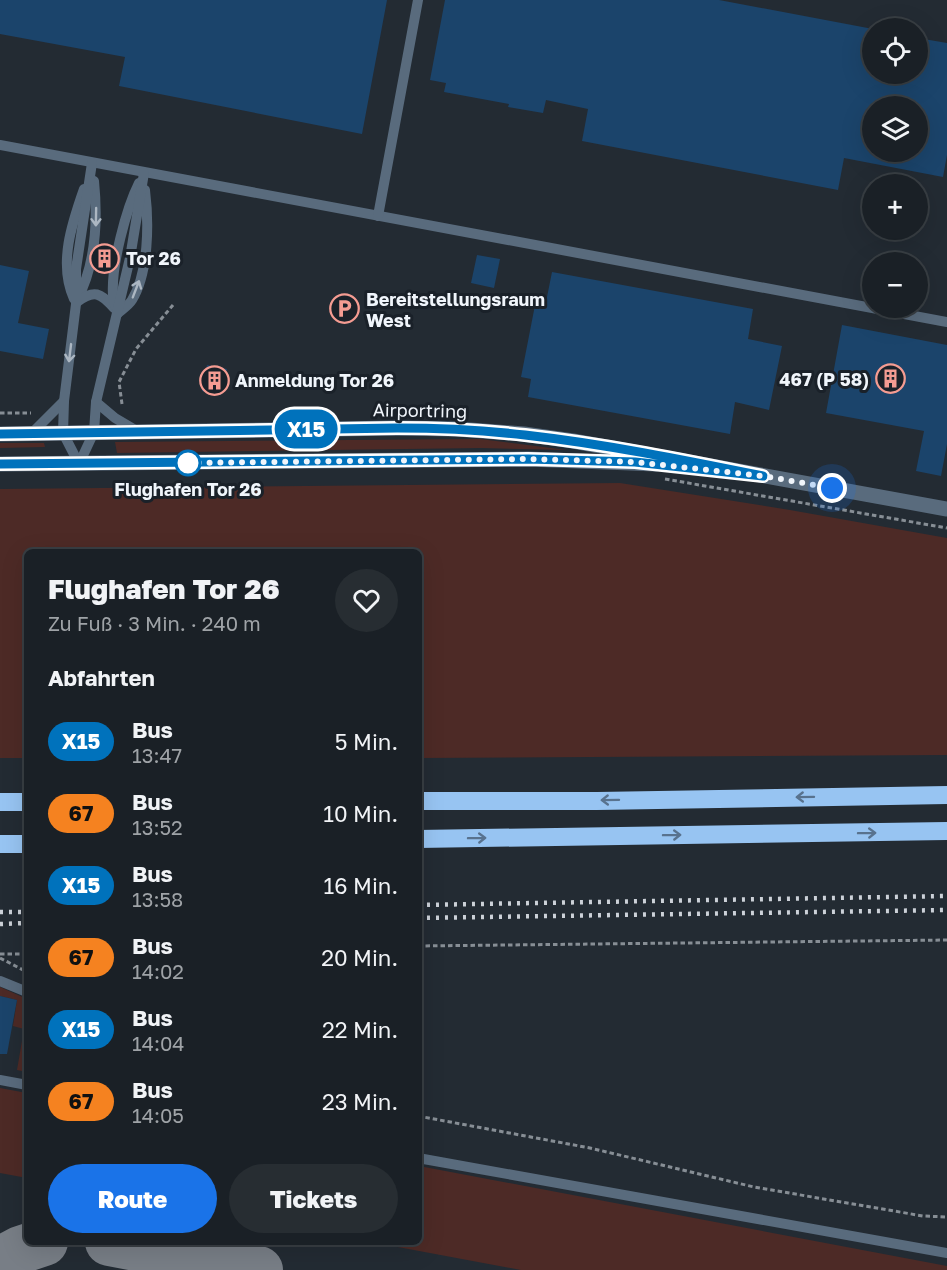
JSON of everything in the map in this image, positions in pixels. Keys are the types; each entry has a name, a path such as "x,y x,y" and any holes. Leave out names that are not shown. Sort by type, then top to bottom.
{"highway":[{"path":"422,801 585,801 947,795"},
{"path":"0,802 24,802"},
{"path":"422,839 947,831"},
{"path":"0,844 24,844"}],"street":[{"name":"Airportring","path":"0,434 397,428 457,429 524,434 604,446 947,508"},
{"name":"Airportring","path":"0,464 528,459 635,462 763,476"}],"lane":[{"path":"378,216 418,0"},
{"path":"0,145 947,322"},
{"path":"76,304 68,282 66,264 72,225 92,163"},
{"path":"79,464 63,433 64,401 76,304 87,279 96,231 92,163"},
{"path":"118,313 131,302 138,286 144,260 147,226 144,173"},
{"path":"79,464 94,432 96,402 118,313 112,296 113,279 130,201 144,173"},
{"path":"76,304 90,295 98,294 106,299 118,313"},
{"path":"32,433 64,401"},
{"path":"96,402 137,431"},
{"path":"0,981 24,991"},
{"path":"0,1080 24,1084"},
{"path":"422,1159 947,1253"}],"path":[{"path":"123,412 119,382 136,348 173,306"},
{"path":"656,478 947,528"},
{"path":"422,946 947,940"},
{"path":"0,956 24,954"},
{"path":"0,956 24,970"},
{"path":"422,1117 590,1148 754,1187 923,1216 947,1217"}],"shaded area":[{"path":"480,439 567,450 481,448 117,453 115,442"},
{"path":"0,443 44,443 45,447 0,448"},
{"path":"620,483 947,538 947,755 422,758 422,549 24,549 24,758 0,758 0,489"},
{"path":"0,987 24,998 24,1029 13,1026 17,1000 0,996"},
{"path":"24,1029 24,1071 17,1070"},
{"path":"0,1088 24,1092 24,1177 0,1173"},
{"path":"422,1167 947,1266 947,1270 521,1270 387,1245 422,1245"}],"building":[{"path":"0,0 387,0 362,134 119,86 125,57 0,34"},
{"path":"445,0 719,0 862,27 862,84 928,84 928,40 947,43 947,155 943,177 865,162 928,162 928,96 862,96 862,161 844,158 838,190 582,141 588,109 546,100 543,113 508,107 509,104 444,92 446,83 430,80"},
{"name":"Tor 26","path":"101,249 110,251 107,266 98,264"},
{"path":"477,255 500,259 494,288 471,283"},
{"path":"0,265 29,271 18,323 49,329 43,359 0,351"},
{"path":"552,272 753,309 748,339 782,346 769,410 735,402 730,434 528,397 531,379 521,377 536,300 546,302"},
{"name":"467 (P 58)","path":"842,325 947,345 947,444 941,476 916,471 924,431 826,413"},
{"name":"Anmeldung Tor 26","path":"207,365 227,369 221,395 202,391"},
{"path":"0,996 17,1000 7,1054 0,1054"}],"taxiway":[{"path":"0,1261 35,1245"},
{"path":"125,1245 259,1270"}],"railway":[{"path":"422,905 947,896"},
{"path":"422,918 947,910"},
{"path":"0,912 24,912"},
{"path":"0,924 24,923"}],"bus line":[{"name":"X15","path":"0,434 457,429 524,434 590,444 763,476 635,462 528,459 0,464"}],"place":[{"name":"Tor 26","path":"105,258"},
{"name":"Bereitstellungsraum West","path":"345,309"},
{"name":"467 (P 58)","path":"890,379"},
{"name":"Anmeldung Tor 26","path":"214,380"},
{"name":"Flughafen Tor 26","path":"188,463"}],"route":[{"path":"188,463 528,459 635,462 763,476 832,488"}]}
